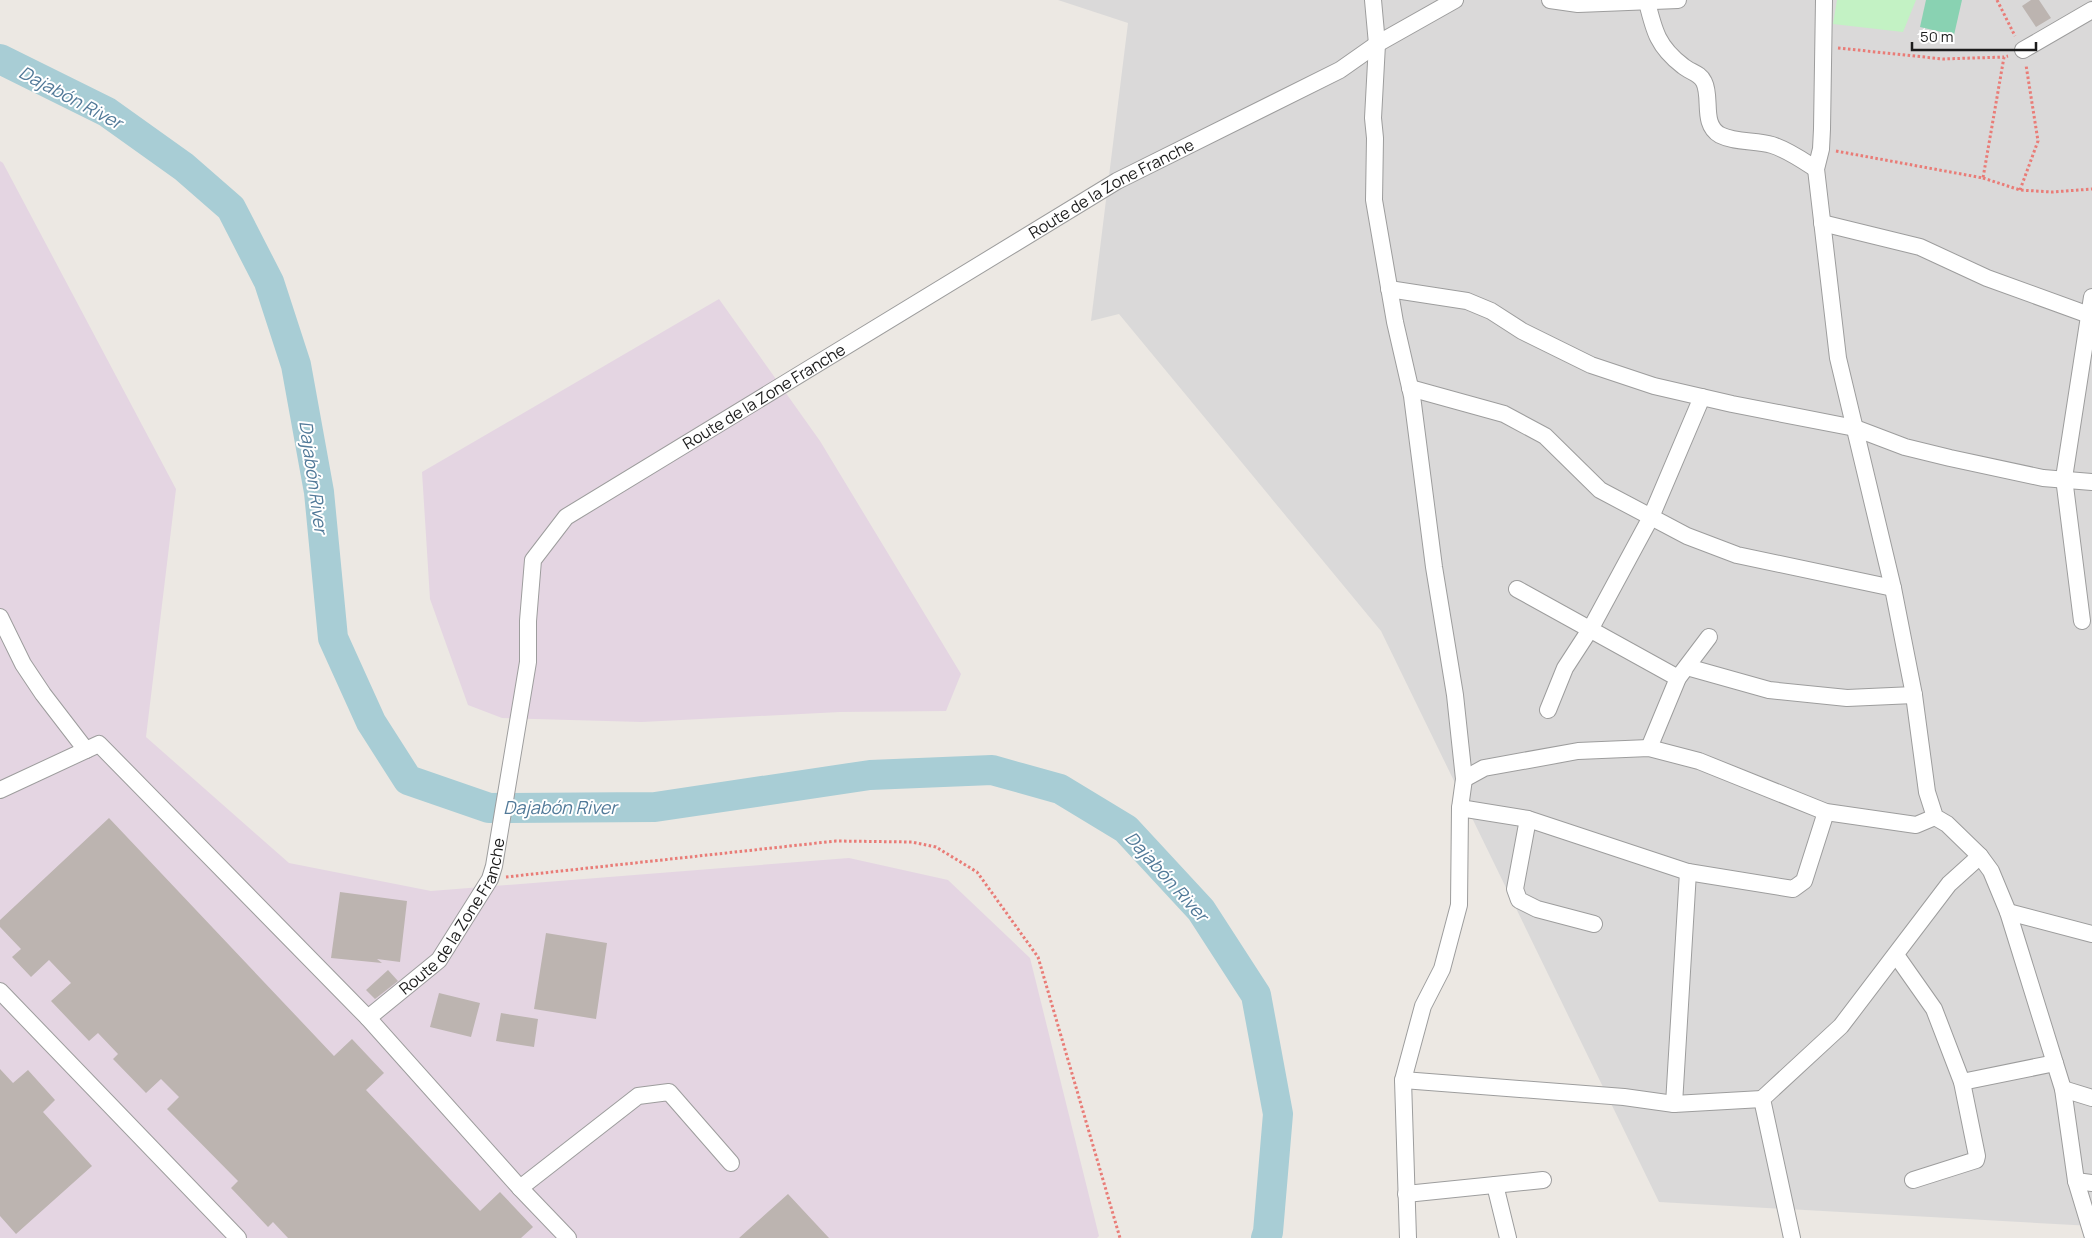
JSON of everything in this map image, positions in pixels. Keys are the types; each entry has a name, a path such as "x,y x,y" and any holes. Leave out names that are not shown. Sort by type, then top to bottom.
{"street":[{"path":"1373,0 1377,44 1373,118 1375,138 1374,200 1389,289 1410,388 1434,567 1455,695 1464,778 1460,808 1459,905 1442,969 1423,1006 1408,1054 1403,1080 1408,1238"},
{"name":"Route de la Zone Franche","path":"368,1018 439,960 492,873 522,708 528,662 528,620 533,560 566,517 1117,181 1340,70 1377,44 1455,0"},
{"path":"1550,0 1578,4 1678,0"},
{"path":"1824,0 1823,114 1821,149 1816,169 1838,358 1893,588 1914,695 1927,792 1935,817 1947,824 1980,856 1991,872 2008,912 2063,1089 2084,1182 2092,1234"},
{"path":"1647,2 1654,32 1663,47 1684,67 1696,73 1704,82 1710,124 1718,134 1729,138 1772,144 1792,153 1816,169"},
{"path":"2023,50 2092,10"},
{"path":"1822,223 1920,248 1987,278 2089,315"},
{"path":"1389,289 1468,301 1491,311 1522,331 1591,365 1654,386 1854,428 1905,448 2043,478 2064,478 2092,482"},
{"path":"2082,622 2064,478 2092,297"},
{"path":"1410,388 1504,414 1545,436 1600,490 1687,536 1737,555 1893,588"},
{"path":"1548,710 1565,668 1591,628 1652,517 1702,397"},
{"path":"1517,589 1683,673 1769,690 1847,698 1914,695"},
{"path":"0,617 23,664 43,694 86,750"},
{"path":"1649,748 1683,673 1709,637"},
{"path":"0,790 99,744 368,1018 520,1188 568,1238"},
{"path":"1464,778 1484,768 1578,751 1649,748 1699,761 1826,812 1916,825 1935,817"},
{"path":"1460,808 1528,818 1688,872 1793,889 1804,881 1826,812"},
{"path":"1528,818 1515,889 1519,900 1537,909 1594,924"},
{"path":"1403,1080 1624,1097 1674,1104 1762,1099 1840,1026 1949,884 1980,856"},
{"path":"1674,1104 1688,872"},
{"path":"2008,912 2092,934"},
{"path":"1896,955 1934,1010 1962,1082 1976,1151 1976,1160 1914,1180"},
{"path":"0,991 238,1238"},
{"path":"1962,1082 2055,1063"},
{"path":"2063,1089 2092,1098"},
{"path":"520,1188 638,1096 669,1092 731,1163"},
{"path":"1762,1099 1792,1238"},
{"path":"1406,1194 1543,1180"},
{"path":"1495,1185 1508,1238"}],"path":[{"path":"1997,0 2023,50 2029,75 2038,141 2020,190"},
{"path":"1823,48 1860,49 1943,58 2004,57 2023,50"},
{"path":"1983,178 2004,57"},
{"path":"1821,149 1983,178 2020,190 2052,192 2092,189"},
{"path":"492,873 836,841 912,842 936,847 977,872 1038,957 1120,1238"}],"shaded area":[{"path":"1058,0 2092,0 2092,1226 1659,1202 1381,631 1119,314 1091,321 1128,23"},
{"path":"0,161 3,163 176,489 146,737 289,863 431,891 849,858 948,880 1030,958 1099,1236 1097,1238 0,1238"},
{"path":"719,299 820,441 961,674 946,711 840,712 642,722 502,718 468,705 430,599 422,472"}],"green space":[{"path":"1837,0 1916,0 1903,32 1833,24"},
{"path":"1926,0 1962,0 1954,35 1920,27"}],"building":[{"path":"2031,0 2039,0 2051,18 2036,27 2022,6"},
{"path":"109,818 334,1056 352,1039 384,1073 366,1090 480,1211 500,1192 533,1227 521,1238 288,1238 273,1222 268,1227 231,1188 238,1181 167,1109 179,1097 161,1079 146,1093 113,1059 118,1054 98,1033 89,1041 51,1001 71,983 49,960 31,977 12,957 21,949 0,927 0,920"},
{"path":"340,892 407,901 400,962 377,959 382,963 331,958"},
{"path":"546,933 607,943 596,1019 534,1009"},
{"path":"388,970 398,981 375,999 366,990"},
{"path":"439,993 480,1003 471,1037 430,1027"},
{"path":"501,1013 538,1019 534,1047 496,1041"},
{"path":"0,1069 13,1083 28,1070 55,1100 43,1112 92,1166 16,1234 0,1216"},
{"path":"788,1194 829,1238 739,1238"}],"waterway":[{"name":"Dajabón River","path":"0,59 107,112 184,167 231,208 269,282 296,365 319,492 333,638 371,722 408,780 489,808 655,807 870,775 992,770 1060,789 1126,829 1201,910 1256,995 1278,1114 1266,1238"}]}
